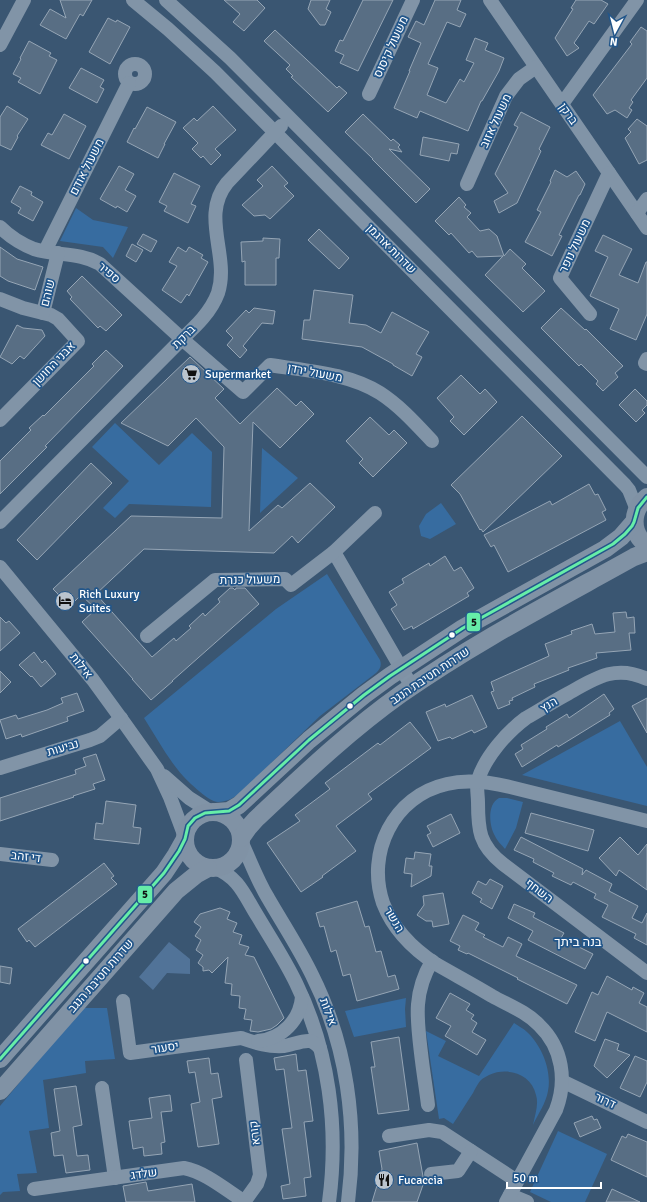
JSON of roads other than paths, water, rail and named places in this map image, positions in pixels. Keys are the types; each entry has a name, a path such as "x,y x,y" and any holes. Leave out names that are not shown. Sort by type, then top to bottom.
{"main road":[{"path":"639,510 635,529 640,540 647,546"},
{"name":"שדרות חטיבת הנגב","path":"213,812 229,811 239,805 309,740 401,668 480,618 605,549 621,537 639,510"},
{"name":"שדרות חטיבת הנגב","path":"241,839 256,819 324,756 377,712 412,687 497,633 634,557 647,552"},
{"path":"213,812 227,816 235,823 238,827 241,839 240,849 234,859 226,865 211,868 199,865 190,858 186,848 185,838 186,831 191,822 200,815 213,812"},
{"name":"שדרות חטיבת הנגב","path":"0,1059 164,873 185,838"},
{"name":"שדרות חטיבת הנגב","path":"0,1091 176,891 197,874 211,868"}],"street":[{"path":"0,45 24,0 33,0"},
{"name":"שדרות ארגמן","path":"132,0 168,29 200,58 275,132 630,490 639,510"},
{"name":"שדרות ארגמן","path":"166,0 220,48 647,477"},
{"name":"משעול קיסוס","path":"369,94 414,0"},
{"name":"ברקן","path":"490,0 647,228"},
{"path":"562,104 636,0"},
{"name":"משעול אזוב","path":"467,184 506,96 520,79 536,67"},
{"name":"משעול אודם","path":"51,252 129,83"},
{"name":"ברקת","path":"0,522 182,340 210,310 219,288 221,265 215,211 217,199 227,183 290,118"},
{"name":"משעול נופר","path":"590,314 560,278 609,173"},
{"path":"637,213 647,199"},
{"name":"ספיר","path":"0,227 10,236 33,248 88,259 104,267 182,340"},
{"name":"שוהם","path":"0,299 23,308 43,312 51,252"},
{"name":"אבני החושן","path":"0,420 78,341 58,319 43,312"},
{"name":"משעול ירדן","path":"182,340 243,392 270,365 333,375 364,385 388,399 404,412 432,441"},
{"path":"647,359 645,363 647,364"},
{"name":"משעול כנרת","path":"148,636 215,580 285,579 291,585 334,552 375,513"},
{"path":"334,552 412,687"},
{"name":"אילות","path":"0,567 60,639 121,718 157,769 170,797 185,838"},
{"name":"הנץ","path":"477,782 500,742 516,725 526,718 604,674 617,672 629,673 647,679"},
{"name":"נביעות","path":"0,768 100,736 121,718"},
{"name":"אילות","path":"157,769 182,792 213,812"},
{"name":"הנשר","path":"508,1198 560,1100 562,1081 560,1062 556,1048 549,1036 539,1025 525,1014 432,961 411,945 400,932 384,903 379,886 378,869 380,851 387,830 398,813 412,800 428,790 446,784 466,781 488,782 510,786 647,822"},
{"name":"השחף","path":"477,782 479,829 482,841 489,851 503,864 647,973"},
{"name":"אילות","path":"241,839 268,898 294,940 313,976 322,995 337,1037 343,1060 351,1123 352,1154 348,1202"},
{"name":"די זהב","path":"0,854 52,860"},
{"name":"אילות","path":"211,868 229,875 240,888 278,949 302,996 312,1022 320,1048 330,1094 333,1153 332,1182 329,1202"},
{"path":"428,1105 417,1008 422,983 432,961"},
{"name":"יסעור","path":"252,1041 273,1038 290,1026 297,1016 301,1006 302,996"},
{"name":"יסעור","path":"122,1001 130,1053 240,1038 257,1044 284,1046 309,1041 314,1042 320,1048"},
{"name":"קורא","path":"244,1202 258,1184 260,1175 246,1060"},
{"name":"דרור","path":"562,1081 647,1122"},
{"path":"102,1088 115,1178"},
{"path":"389,1136 429,1130 442,1132 517,1181"},
{"path":"431,1174 458,1171 471,1151"},
{"name":"שלדג","path":"34,1189 184,1168 201,1174 244,1202"},
{"path":"508,1198 526,1202"}],"place":[{"name":"Supermarket","path":"191,374"},
{"name":"Rich Luxury Suites","path":"65,601"},
{"name":"Fucaccia","path":"384,1180"}],"district":[{"name":"בנה ביתך","path":"578,942"}]}
